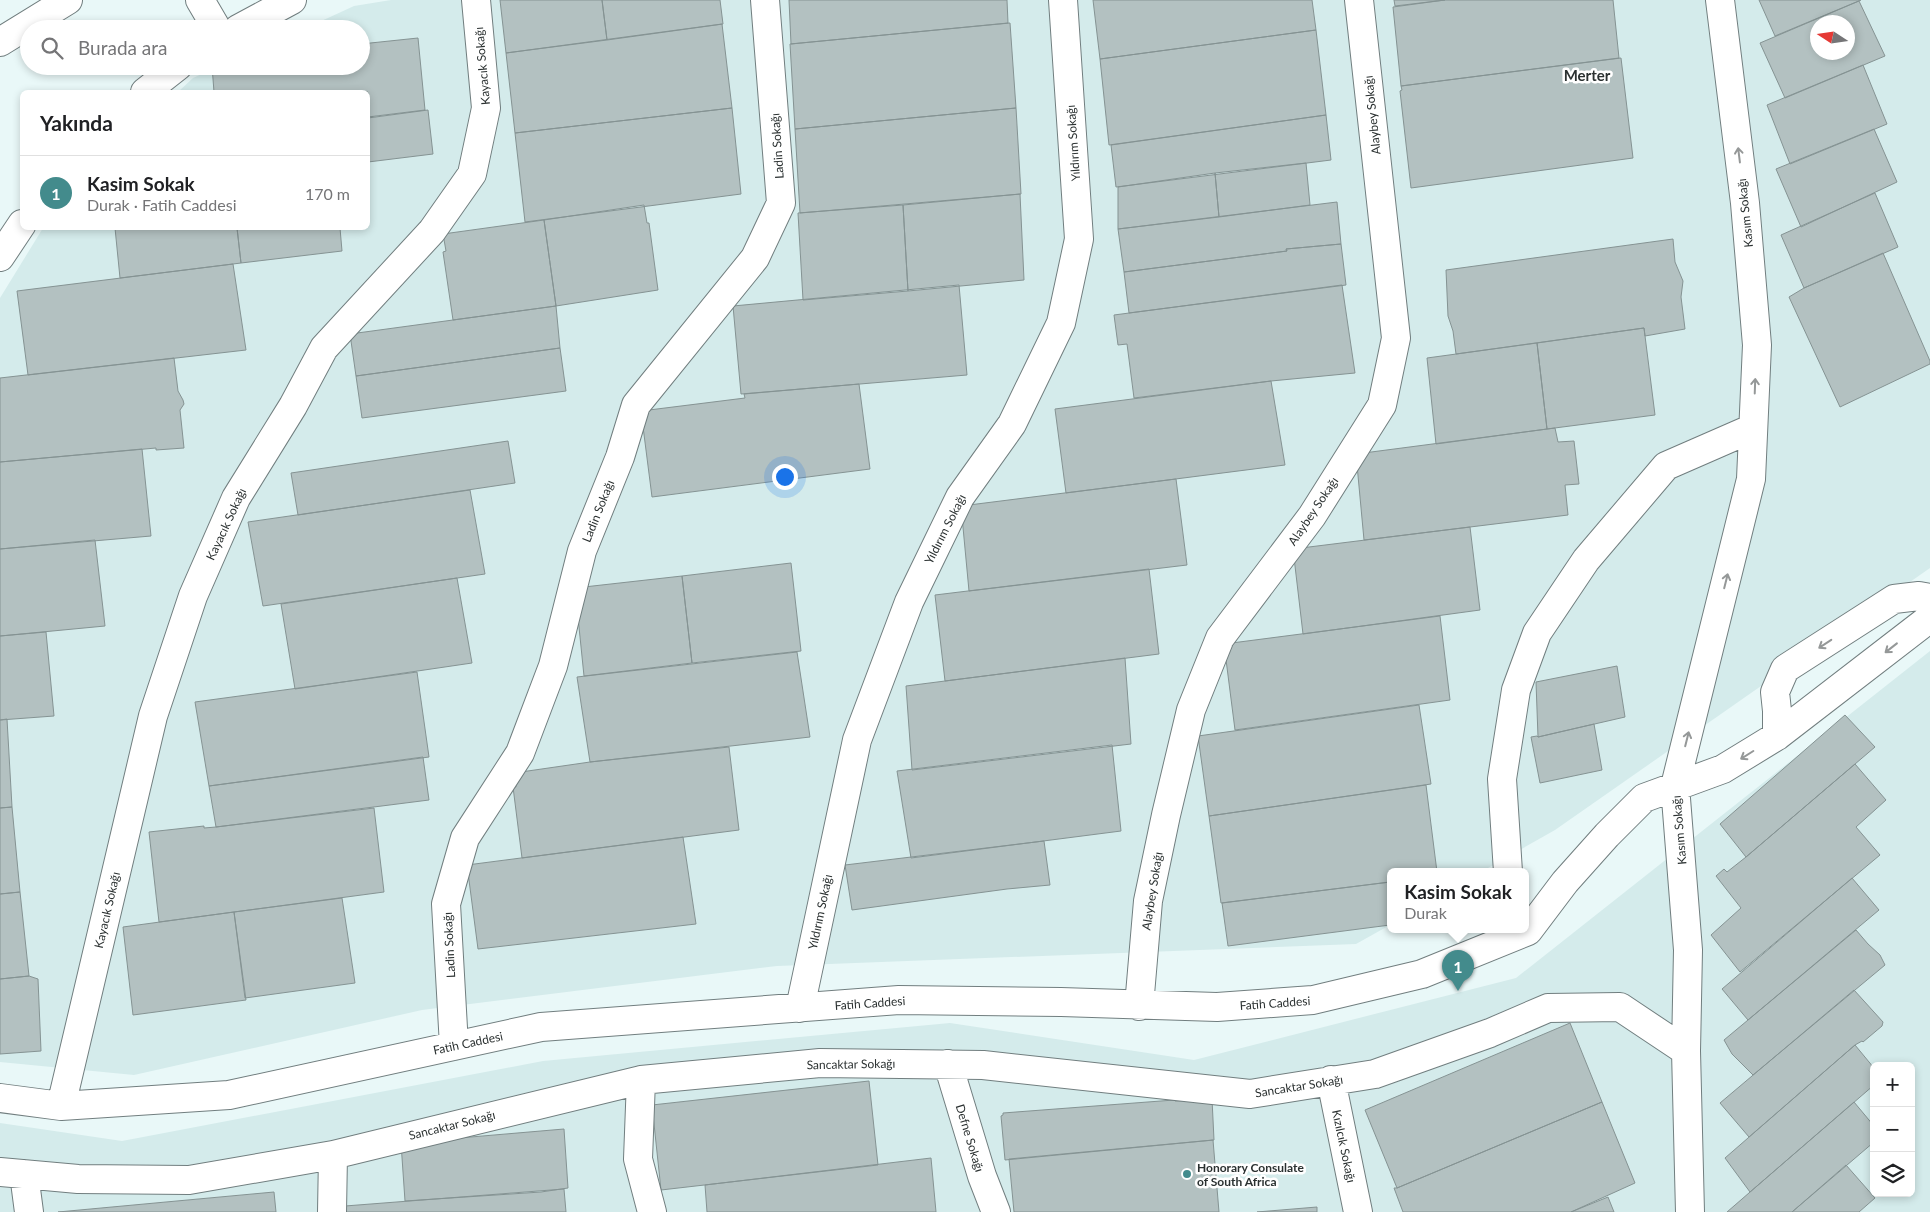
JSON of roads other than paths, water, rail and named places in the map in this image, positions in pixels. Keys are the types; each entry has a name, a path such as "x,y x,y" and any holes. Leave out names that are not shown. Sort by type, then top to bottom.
{"street":[{"path":"36,20 68,0"},
{"path":"200,0 212,20"},
{"path":"255,20 292,0"},
{"name":"Kayacık Sokağı","path":"61,1106 153,716 193,596 236,498 293,406 324,348 432,231 472,174 486,108 476,0"},
{"name":"Ladin Sokağı","path":"454,1046 446,904 465,838 520,752 553,666 582,551 620,457 636,405 755,258 781,203 765,0"},
{"name":"Yıldırım Sokağı","path":"800,1008 857,740 906,611 960,497 1012,424 1061,323 1079,238 1063,0"},
{"name":"Alaybey Sokağı","path":"1139,1006 1148,901 1166,815 1191,710 1220,638 1312,516 1382,405 1396,338 1359,0"},
{"name":"Kasım Sokağı","path":"1690,1212 1686,1052 1688,950 1675,786 1751,479 1757,345 1745,203 1720,0"},
{"path":"0,42 20,30"},
{"path":"148,90 167,75"},
{"path":"0,256 20,227"},
{"path":"1508,868 1502,779 1516,690 1537,633 1586,560 1666,466 1754,428"},
{"path":"1777,736 1778,711 1775,692 1784,670 1894,599 1919,596 1930,598"},
{"name":"Fatih Caddesi","path":"1529,925 1607,835 1644,798 1723,770 1777,736 1930,618"},
{"name":"Fatih Caddesi","path":"0,1098 61,1106 230,1095 541,1027 899,1000 1061,1002 1217,1007 1313,1000 1422,974 1517,933"},
{"name":"Sancaktar Sokağı","path":"12,1173 78,1179 189,1180 333,1155 641,1080 820,1063 983,1064 1250,1094 1375,1074 1490,1033 1548,1008 1620,1008 1686,1052"},
{"name":"Defne Sokağı","path":"948,1064 982,1176 996,1212"},
{"path":"641,1080 638,1159 652,1212"},
{"name":"Kızılcık Sokağı","path":"1331,1080 1358,1212"},
{"path":"332,1212 333,1155"},
{"path":"12,1173 29,1212"}],"place":[{"name":"Kasim Sokak","path":"1458,991"},
{"name":"Honorary Consulate of South Africa","path":"1187,1174"}],"district":[{"name":"Merter","path":"1587,75"}]}
